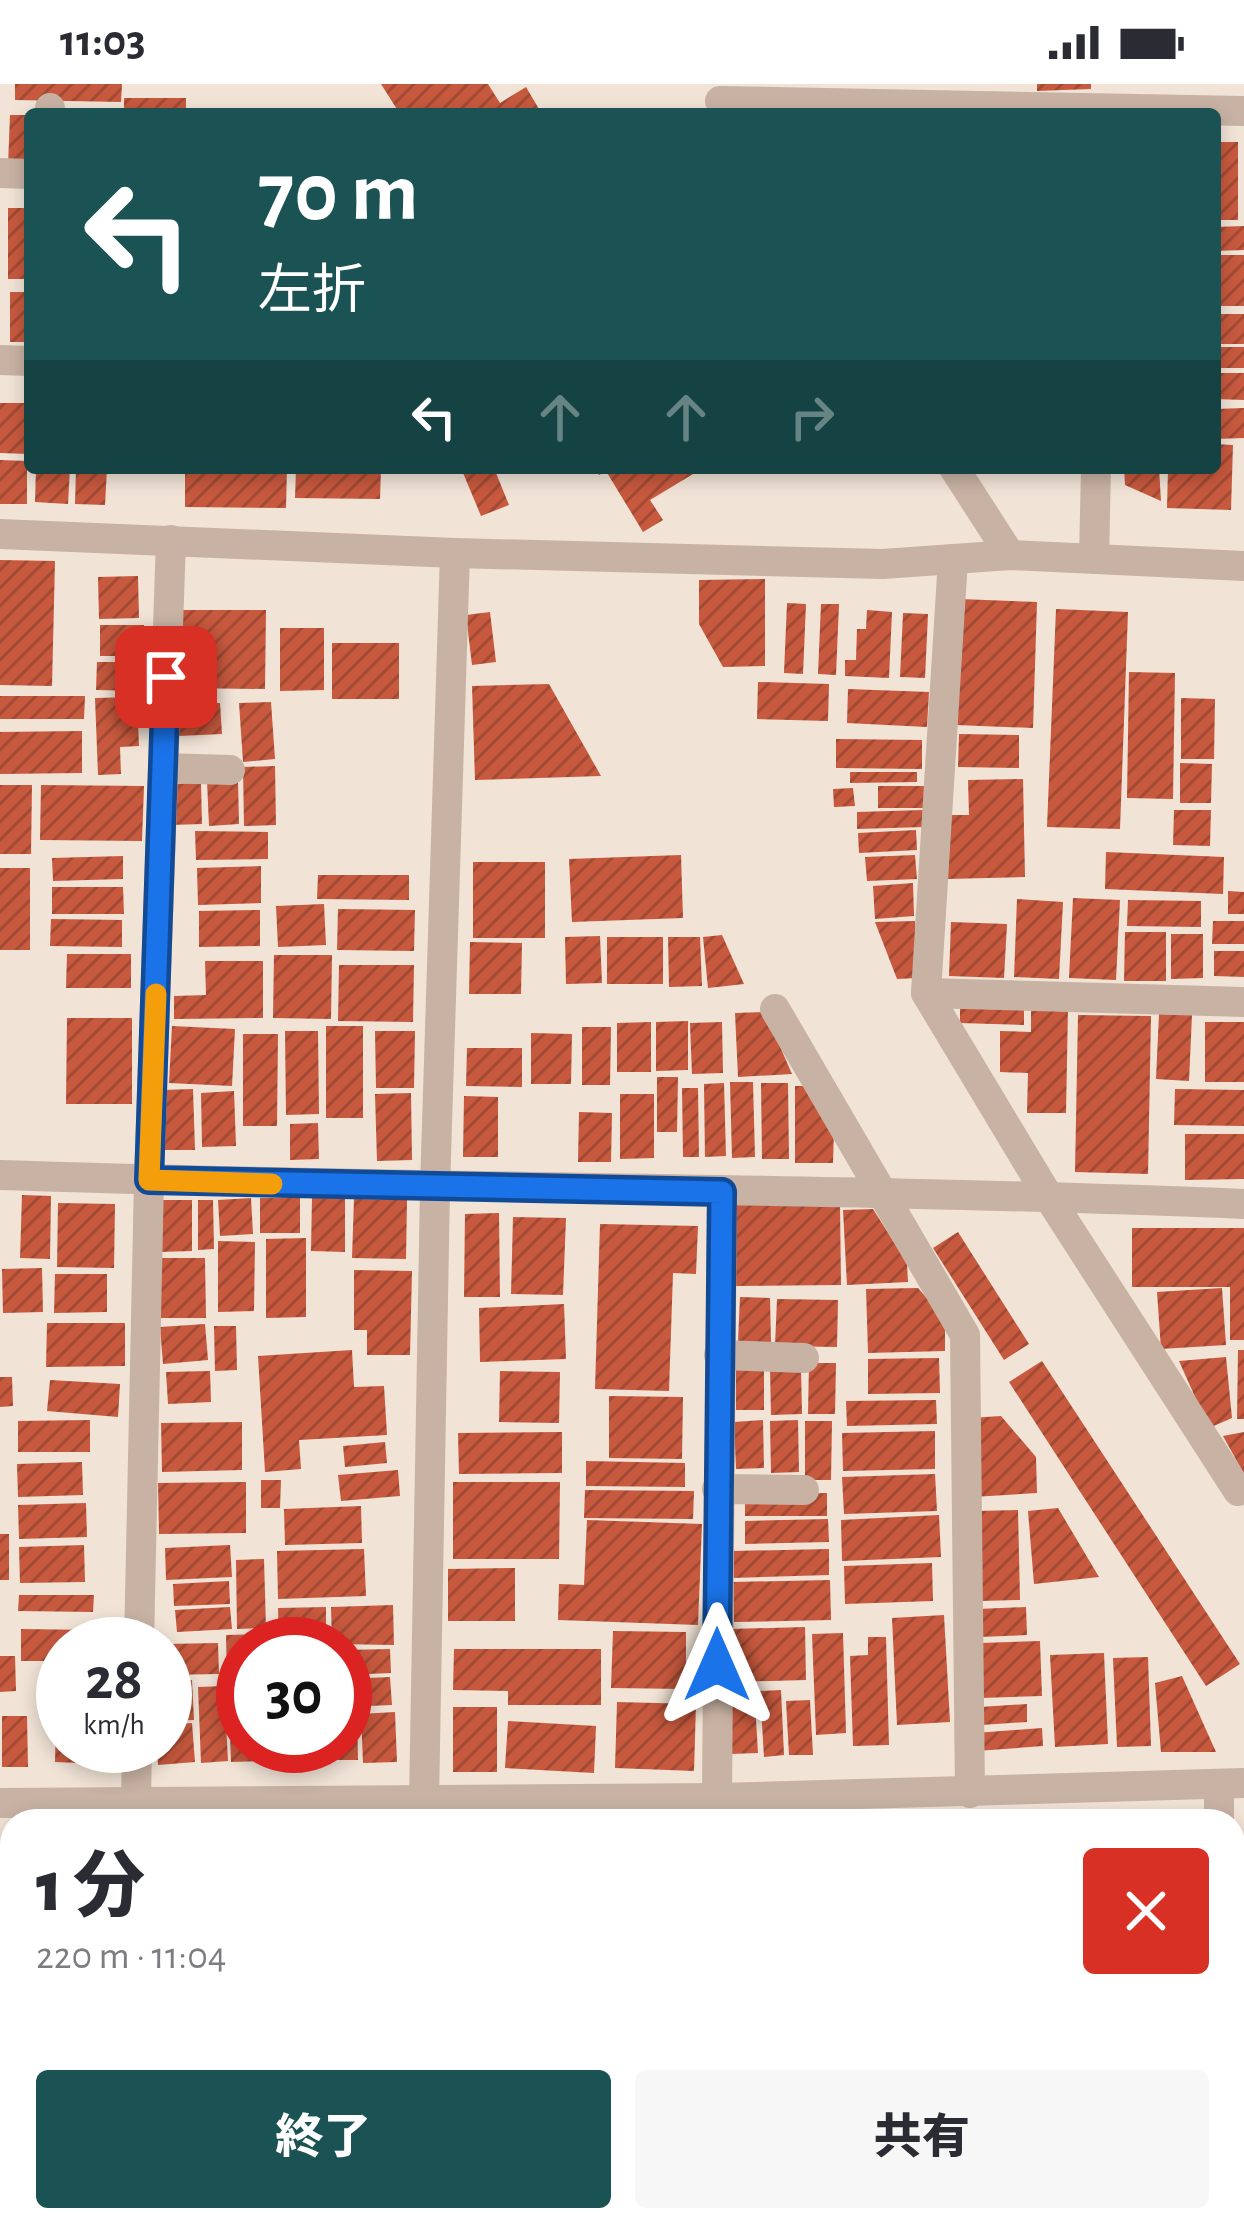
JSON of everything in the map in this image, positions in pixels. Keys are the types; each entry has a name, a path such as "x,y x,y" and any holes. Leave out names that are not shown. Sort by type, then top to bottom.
{"street":[{"path":"720,100 883,94 1201,108"},
{"path":"958,474 1010,555"},
{"path":"1094,559 1096,474"},
{"path":"0,534 455,553 883,564 1010,555 1244,566"},
{"path":"140,1617 171,540"},
{"path":"429,1809 435,1188 455,553"},
{"path":"952,559 926,993 1048,1196 1238,1491"},
{"path":"164,768 230,770"},
{"path":"926,993 1244,1002"},
{"path":"775,1009 965,1334 970,1793"},
{"path":"0,1175 1244,1204"},
{"path":"717,1798 722,1192"},
{"path":"719,1355 804,1358"},
{"path":"717,1489 804,1490"},
{"path":"136,1773 136,1799"},
{"path":"473,1809 1231,1784"},
{"path":"83,1809 136,1799 380,1809"},
{"path":"0,1803 45,1809"}],"building":[{"path":"15,84 122,84 121,102 15,100"},
{"path":"381,84 488,84 500,103 526,87 538,108 396,108"},
{"path":"1037,84 1091,84 1091,89 1037,91"},
{"path":"124,98 186,98 186,108 124,108"},
{"path":"10,115 24,115 24,166 8,166"},
{"path":"1221,142 1238,142 1238,220 1221,220"},
{"path":"8,208 24,208 24,279 8,279"},
{"path":"1244,226 1244,250 1221,251 1221,227"},
{"path":"1221,255 1244,255 1244,306 1221,306"},
{"path":"10,292 24,292 24,342 10,342"},
{"path":"1221,314 1244,314 1244,344 1221,344"},
{"path":"1221,347 1244,347 1244,368 1221,368"},
{"path":"1221,373 1244,373 1244,400 1221,399"},
{"path":"0,403 24,403 24,454 0,453"},
{"path":"1244,408 1244,438 1221,439 1221,409"},
{"path":"1221,444 1233,445 1231,510 1167,508 1168,474 1221,474"},
{"path":"0,460 24,461 27,504 0,504"},
{"path":"36,474 70,474 68,504 35,502"},
{"path":"76,474 107,474 105,505 75,504"},
{"path":"185,474 287,474 286,508 185,507"},
{"path":"296,474 381,474 380,499 295,498"},
{"path":"464,474 496,474 509,505 481,516"},
{"path":"608,474 693,474 650,500 663,520 643,532"},
{"path":"1124,474 1159,474 1161,501 1125,485"},
{"path":"0,560 55,561 52,686 0,685"},
{"path":"138,576 139,618 99,619 98,577"},
{"path":"765,579 765,666 723,667 699,624 699,580"},
{"path":"960,599 1037,602 1033,728 956,725"},
{"path":"787,603 806,604 803,674 784,673"},
{"path":"821,604 839,604 836,675 818,674"},
{"path":"1056,609 1128,612 1120,829 1047,827"},
{"path":"182,610 266,610 265,689 181,688"},
{"path":"867,610 892,612 889,678 845,676 845,660 856,660 857,629 866,629"},
{"path":"490,612 496,662 472,665 466,615"},
{"path":"903,613 928,614 925,678 900,677"},
{"path":"100,625 144,625 143,656 100,656"},
{"path":"280,628 324,628 324,690 280,691"},
{"path":"332,643 399,643 399,699 332,699"},
{"path":"97,662 143,662 142,691 96,690"},
{"path":"1129,672 1175,673 1173,799 1127,798"},
{"path":"758,682 829,684 828,721 757,719"},
{"path":"549,684 601,776 475,780 472,686"},
{"path":"848,689 929,692 927,727 847,723"},
{"path":"0,696 85,696 84,719 0,719"},
{"path":"137,697 139,746 120,747 121,774 98,775 95,698"},
{"path":"1181,698 1215,699 1214,759 1181,759"},
{"path":"271,702 275,759 243,762 239,703"},
{"path":"220,703 222,734 179,736 178,704"},
{"path":"82,731 82,773 0,774 0,732"},
{"path":"959,734 1019,735 1019,768 958,767"},
{"path":"836,739 922,740 922,769 836,768"},
{"path":"1180,763 1212,764 1211,803 1180,803"},
{"path":"275,766 276,825 244,826 243,767"},
{"path":"850,772 917,772 917,782 850,783"},
{"path":"1023,779 1025,877 947,879 946,815 969,815 968,780"},
{"path":"238,780 239,824 209,826 207,781"},
{"path":"201,783 202,824 171,825 169,784"},
{"path":"0,785 32,785 31,854 0,854"},
{"path":"41,785 144,786 142,841 40,840"},
{"path":"878,786 924,786 924,808 878,808"},
{"path":"853,788 855,806 834,807 833,789"},
{"path":"924,810 924,827 857,829 857,812"},
{"path":"1174,810 1211,810 1210,846 1173,845"},
{"path":"916,830 917,850 859,853 858,833"},
{"path":"195,831 268,832 268,859 196,860"},
{"path":"1106,852 1224,857 1223,894 1105,889"},
{"path":"681,855 683,918 572,922 569,859"},
{"path":"915,855 917,879 867,881 865,857"},
{"path":"123,856 123,879 53,881 52,858"},
{"path":"473,862 545,862 545,938 473,938"},
{"path":"261,866 261,903 198,905 197,868"},
{"path":"0,868 30,868 30,950 0,950"},
{"path":"318,875 409,875 409,900 317,899"},
{"path":"913,883 914,916 875,919 873,886"},
{"path":"52,887 123,887 124,914 52,914"},
{"path":"1228,891 1244,892 1244,914 1228,914"},
{"path":"1073,898 1120,900 1116,980 1069,978"},
{"path":"1017,899 1063,902 1059,979 1014,977"},
{"path":"1128,900 1201,901 1201,927 1127,926"},
{"path":"324,904 326,945 278,947 276,906"},
{"path":"338,909 415,910 414,951 337,950"},
{"path":"260,910 260,946 199,947 199,911"},
{"path":"51,919 122,920 122,947 50,946"},
{"path":"915,921 917,978 897,979 875,922"},
{"path":"1213,921 1244,921 1244,944 1212,944"},
{"path":"951,922 1007,924 1004,978 949,976"},
{"path":"1125,932 1166,932 1166,981 1124,981"},
{"path":"1171,934 1203,934 1203,978 1171,979"},
{"path":"722,935 744,984 708,988 703,937"},
{"path":"600,936 602,983 566,984 565,937"},
{"path":"607,937 663,937 663,984 607,984"},
{"path":"668,937 700,937 702,986 669,987"},
{"path":"470,942 522,943 521,994 469,994"},
{"path":"1214,951 1244,951 1244,977 1214,976"},
{"path":"67,954 131,954 131,988 66,988"},
{"path":"274,955 332,955 331,1019 273,1018"},
{"path":"205,961 263,961 263,1018 174,1019 174,996 206,995"},
{"path":"339,965 414,965 413,1022 338,1021"},
{"path":"960,1003 1024,1004 1024,1025 960,1023"},
{"path":"1031,1007 1068,1008 1066,1113 1027,1113 1028,1073 1000,1072 1000,1031 1031,1032"},
{"path":"765,1012 792,1074 738,1077 735,1013"},
{"path":"1159,1014 1192,1015 1189,1081 1156,1079"},
{"path":"1078,1015 1151,1016 1148,1174 1075,1172"},
{"path":"67,1018 132,1018 132,1104 66,1104"},
{"path":"688,1021 688,1070 656,1071 656,1022"},
{"path":"651,1022 651,1072 617,1072 617,1023"},
{"path":"722,1022 723,1073 692,1074 690,1023"},
{"path":"1205,1022 1244,1022 1244,1082 1205,1082"},
{"path":"172,1026 235,1029 232,1086 169,1083"},
{"path":"326,1026 363,1026 363,1118 326,1118"},
{"path":"582,1027 611,1027 610,1085 582,1085"},
{"path":"285,1031 318,1031 319,1114 286,1115"},
{"path":"375,1031 415,1031 414,1088 376,1088"},
{"path":"531,1033 572,1034 571,1084 531,1084"},
{"path":"243,1034 278,1034 277,1126 243,1126"},
{"path":"467,1048 522,1048 522,1087 466,1086"},
{"path":"657,1077 678,1077 677,1132 657,1132"},
{"path":"730,1082 753,1082 755,1157 732,1158"},
{"path":"724,1083 726,1156 705,1157 704,1084"},
{"path":"761,1083 788,1083 789,1159 762,1159"},
{"path":"795,1086 808,1086 834,1129 833,1163 795,1163"},
{"path":"682,1088 698,1088 699,1157 683,1157"},
{"path":"193,1089 195,1150 163,1150 162,1090"},
{"path":"1175,1089 1244,1090 1244,1126 1174,1125"},
{"path":"234,1091 236,1146 202,1147 201,1093"},
{"path":"411,1093 412,1160 377,1161 375,1094"},
{"path":"620,1094 654,1094 654,1158 620,1159"},
{"path":"464,1096 498,1097 498,1157 463,1157"},
{"path":"579,1112 612,1113 611,1162 578,1162"},
{"path":"318,1123 319,1159 290,1160 290,1124"},
{"path":"1185,1134 1244,1134 1244,1179 1185,1180"},
{"path":"22,1195 51,1196 50,1259 20,1258"},
{"path":"312,1196 345,1196 345,1252 311,1251"},
{"path":"251,1198 253,1234 220,1236 218,1200"},
{"path":"260,1198 300,1198 300,1233 260,1233"},
{"path":"354,1199 407,1200 406,1259 352,1258"},
{"path":"159,1200 192,1200 192,1251 159,1252"},
{"path":"198,1200 213,1200 214,1249 198,1250"},
{"path":"58,1203 115,1204 114,1268 57,1267"},
{"path":"736,1203 840,1203 841,1285 736,1286"},
{"path":"873,1209 907,1263 908,1282 847,1285 843,1210"},
{"path":"499,1213 500,1297 464,1297 465,1214"},
{"path":"513,1217 566,1218 563,1295 511,1294"},
{"path":"600,1224 698,1226 696,1274 673,1273 669,1391 595,1389"},
{"path":"1132,1228 1244,1228 1244,1340 1230,1340 1230,1287 1132,1287"},
{"path":"958,1232 1029,1344 1004,1360 933,1248"},
{"path":"306,1238 306,1317 266,1318 266,1239"},
{"path":"218,1241 255,1242 254,1311 218,1312"},
{"path":"159,1258 205,1258 206,1318 159,1318"},
{"path":"42,1268 43,1312 3,1313 2,1269"},
{"path":"354,1270 412,1271 410,1355 367,1355 367,1330 354,1330"},
{"path":"55,1274 107,1274 107,1312 54,1313"},
{"path":"918,1288 945,1319 945,1351 868,1353 866,1289"},
{"path":"1222,1288 1226,1345 1161,1349 1157,1292"},
{"path":"740,1297 770,1298 771,1342 738,1342"},
{"path":"777,1299 838,1300 837,1347 775,1346"},
{"path":"564,1304 566,1359 480,1362 479,1308"},
{"path":"47,1323 125,1323 125,1366 46,1367"},
{"path":"205,1324 208,1360 163,1364 160,1327"},
{"path":"214,1326 236,1326 237,1370 215,1371"},
{"path":"352,1350 354,1387 384,1386 387,1435 299,1440 301,1469 265,1472 258,1356"},
{"path":"1238,1350 1244,1350 1244,1419 1237,1419"},
{"path":"1226,1357 1232,1418 1209,1428 1179,1361"},
{"path":"939,1358 940,1393 868,1394 868,1359"},
{"path":"1042,1361 1240,1664 1206,1686 1009,1382"},
{"path":"809,1363 836,1363 835,1414 808,1414"},
{"path":"801,1367 802,1414 771,1415 770,1368"},
{"path":"736,1369 764,1369 764,1410 736,1410"},
{"path":"210,1371 211,1402 168,1404 166,1372"},
{"path":"500,1371 560,1372 559,1423 499,1422"},
{"path":"0,1377 12,1377 13,1406 0,1407"},
{"path":"50,1380 120,1384 118,1417 47,1411"},
{"path":"609,1396 683,1397 682,1459 609,1458"},
{"path":"936,1400 937,1424 847,1426 846,1401"},
{"path":"1001,1416 1036,1457 1037,1493 973,1497 970,1418"},
{"path":"90,1420 90,1452 18,1452 18,1421"},
{"path":"763,1420 764,1468 736,1469 734,1422"},
{"path":"798,1420 799,1472 771,1473 770,1421"},
{"path":"805,1421 832,1421 831,1480 805,1480"},
{"path":"242,1422 242,1470 162,1472 161,1423"},
{"path":"935,1431 935,1469 843,1471 842,1433"},
{"path":"562,1432 562,1473 459,1474 458,1433"},
{"path":"1244,1432 1244,1474 1223,1436"},
{"path":"385,1442 387,1463 345,1467 343,1446"},
{"path":"586,1461 685,1463 685,1487 586,1486"},
{"path":"82,1462 83,1495 18,1497 17,1464"},
{"path":"398,1470 400,1496 341,1501 338,1475"},
{"path":"935,1474 937,1511 844,1514 842,1477"},
{"path":"261,1480 281,1480 280,1508 261,1508"},
{"path":"246,1482 246,1533 159,1534 158,1483"},
{"path":"453,1482 560,1482 559,1559 453,1559"},
{"path":"585,1490 694,1491 693,1519 584,1518"},
{"path":"827,1493 827,1516 745,1516 745,1495"},
{"path":"86,1503 87,1537 19,1539 18,1505"},
{"path":"361,1506 362,1543 285,1545 284,1509"},
{"path":"1058,1508 1099,1577 1034,1584 1028,1511"},
{"path":"1018,1510 1020,1600 980,1601 977,1511"},
{"path":"939,1515 941,1557 842,1561 841,1520"},
{"path":"828,1519 829,1542 745,1544 745,1521"},
{"path":"587,1520 702,1524 698,1625 558,1620 559,1584 584,1585"},
{"path":"0,1534 9,1534 9,1580 0,1580"},
{"path":"84,1545 85,1582 20,1583 19,1547"},
{"path":"230,1545 232,1577 166,1580 165,1548"},
{"path":"364,1549 366,1596 278,1599 277,1551"},
{"path":"829,1549 829,1575 733,1578 732,1551"},
{"path":"264,1559 266,1617 237,1617 236,1560"},
{"path":"932,1563 933,1601 845,1604 844,1566"},
{"path":"515,1568 515,1621 448,1621 448,1569"},
{"path":"830,1580 831,1620 734,1622 733,1582"},
{"path":"229,1581 230,1604 174,1606 173,1584"},
{"path":"19,1595 94,1595 93,1612 18,1611"},
{"path":"393,1605 394,1645 372,1645 372,1617 331,1617 331,1607"},
{"path":"230,1607 231,1617 216,1617 216,1630 192,1631 192,1617 176,1617 175,1610"},
{"path":"326,1607 326,1617 278,1617 278,1608"},
{"path":"1026,1607 1027,1635 979,1637 978,1609"},
{"path":"944,1615 950,1722 897,1725 892,1618"},
{"path":"805,1627 806,1680 730,1682 730,1629"},
{"path":"21,1629 36,1629 36,1661 21,1661"},
{"path":"613,1631 686,1632 686,1689 611,1688"},
{"path":"843,1633 846,1733 816,1735 812,1634"},
{"path":"868,1637 886,1637 889,1745 853,1746 850,1656 868,1655"},
{"path":"1040,1641 1042,1696 981,1698 980,1643"},
{"path":"192,1643 216,1643 216,1674 192,1674"},
{"path":"372,1649 390,1649 391,1673 372,1674"},
{"path":"454,1649 601,1649 601,1705 508,1705 508,1691 453,1690"},
{"path":"1104,1653 1108,1744 1055,1747 1050,1655"},
{"path":"0,1656 15,1656 16,1691 0,1692"},
{"path":"1148,1657 1151,1746 1117,1747 1113,1658"},
{"path":"1182,1676 1216,1752 1161,1752 1155,1683"},
{"path":"390,1677 392,1705 372,1706 372,1678"},
{"path":"216,1686 216,1762 201,1763 198,1687"},
{"path":"754,1686 758,1753 731,1754 728,1688"},
{"path":"781,1690 784,1755 764,1757 760,1691"},
{"path":"810,1700 813,1755 789,1755 786,1701"},
{"path":"617,1702 696,1704 694,1771 615,1768"},
{"path":"1027,1704 1027,1722 981,1725 980,1707"},
{"path":"453,1707 497,1707 497,1772 453,1772"},
{"path":"395,1712 397,1762 372,1763 372,1713"},
{"path":"2,1716 27,1716 28,1767 2,1767"},
{"path":"508,1721 596,1726 594,1773 505,1768"},
{"path":"1042,1728 1043,1746 977,1751 975,1733"}],"slow traffic":[{"path":"156,994 149,1180 272,1184"}],"route":[{"path":"166,677 149,1180 722,1192 717,1665"}]}
